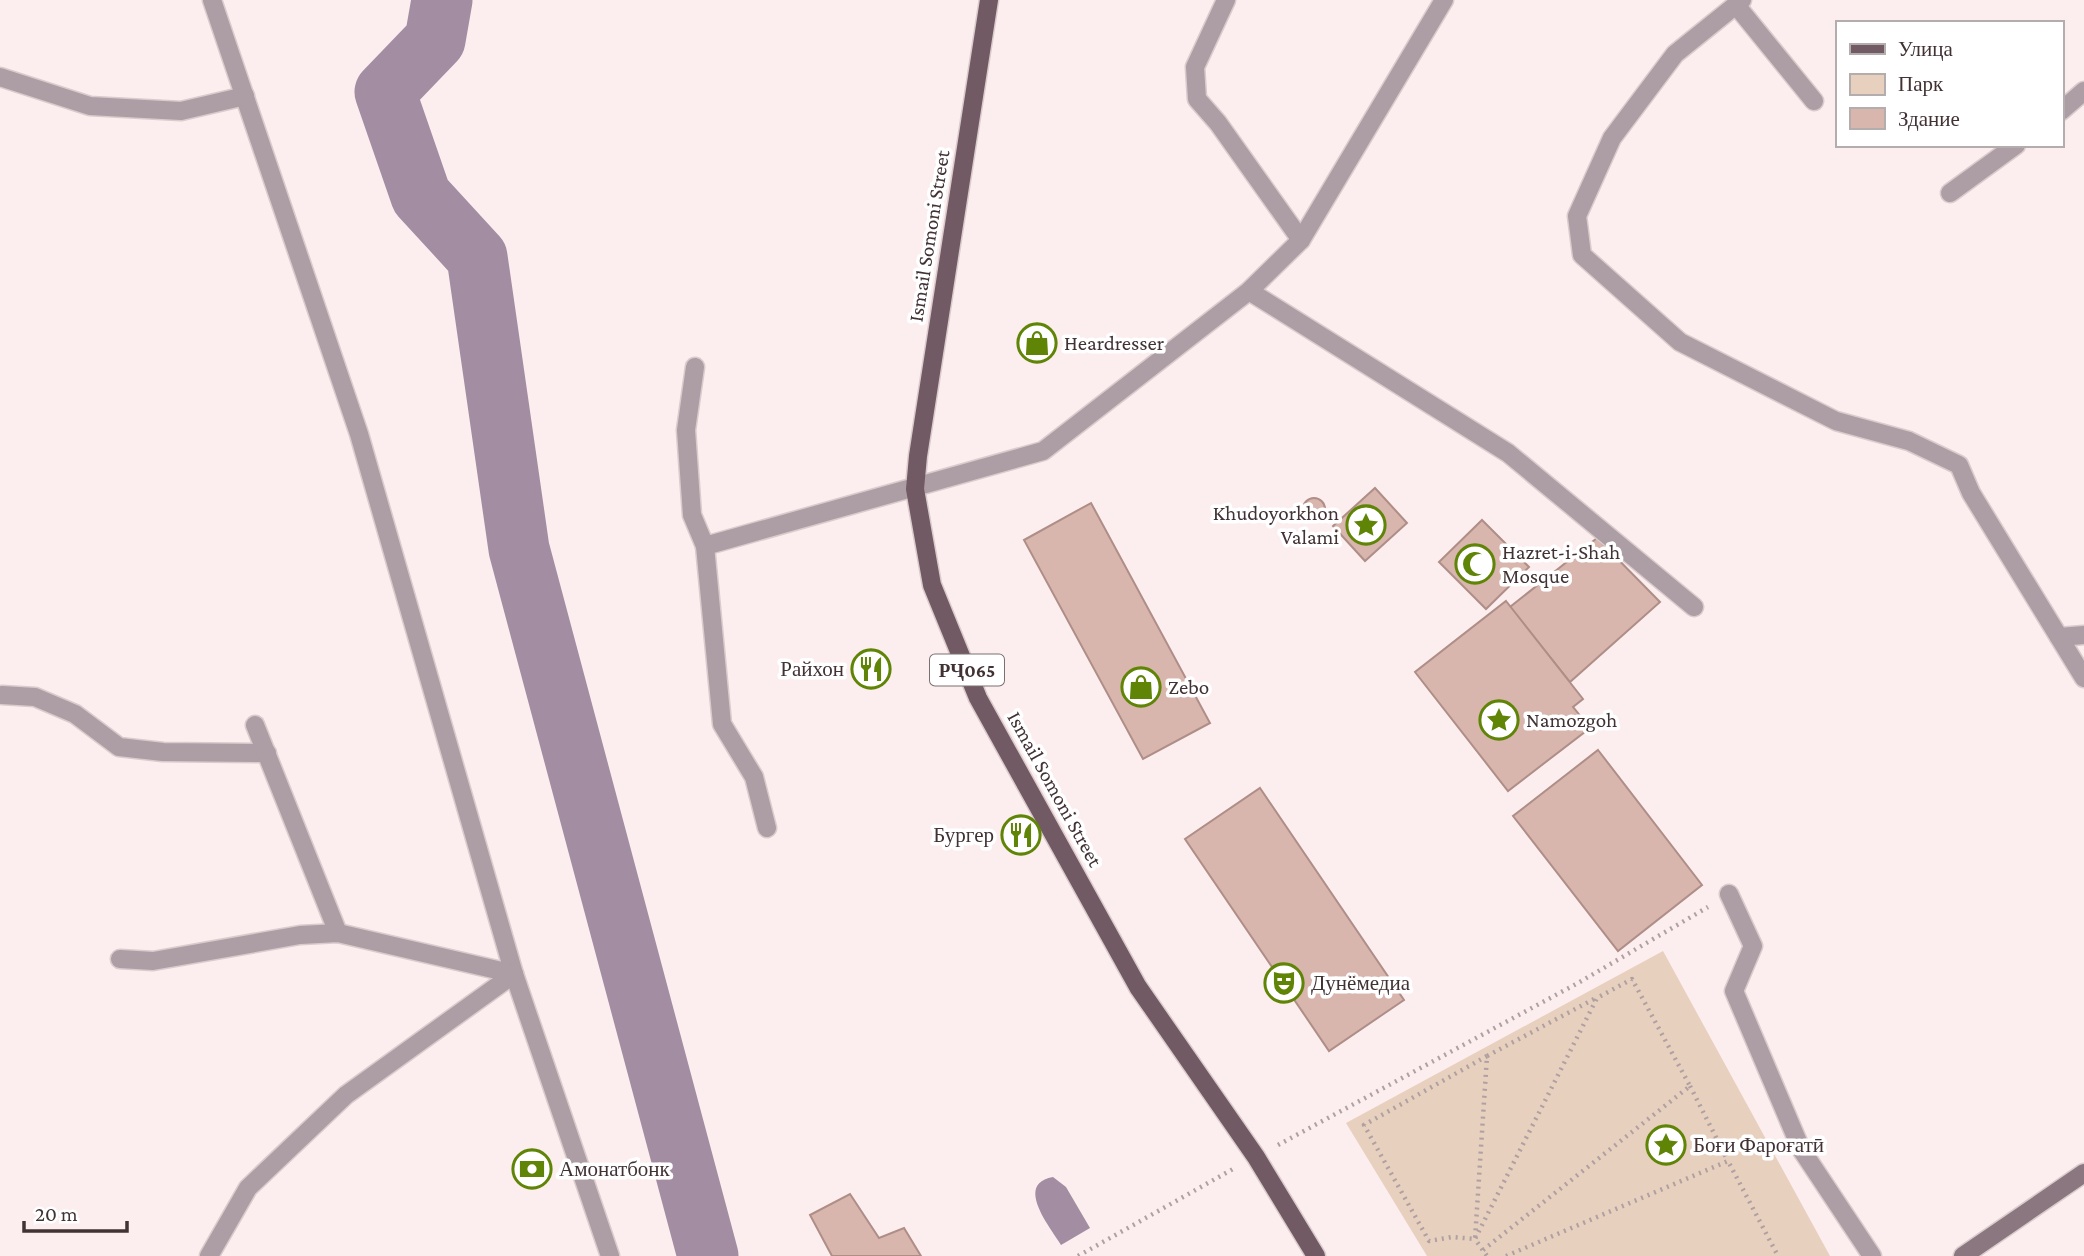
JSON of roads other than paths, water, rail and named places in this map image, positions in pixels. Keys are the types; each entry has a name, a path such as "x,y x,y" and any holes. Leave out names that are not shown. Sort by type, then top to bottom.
{"main road":[{"name":"Ismail Somoni Street","path":"989,0 918,456 915,489 932,585 978,698 1138,987 1256,1157 1316,1256"},
{"path":"1963,1256 2084,1173"}],"street":[{"path":"212,0 359,434 514,974 610,1256"},
{"path":"1226,0 1195,67 1196,99 1218,123 1301,240"},
{"path":"705,546 1043,451 1249,290 1301,240 1444,0"},
{"path":"1814,100 1739,3 1675,54 1612,138 1577,216 1582,255 1680,342 1836,421 1909,441 1959,465 1970,492 2084,678"},
{"path":"0,77 90,106 181,111 245,96"},
{"path":"2063,109 2084,91"},
{"path":"1950,193 2013,147"},
{"path":"1249,290 1508,453 1693,607"},
{"path":"695,367 686,430 692,515 705,546 722,724 754,778 767,828"},
{"path":"2059,637 2084,635"},
{"path":"2,695 35,697 75,715 119,747 175,752 267,754"},
{"path":"256,725 338,933"},
{"path":"1728,894 1752,946 1734,991 1801,1149 1872,1256"},
{"path":"120,959 153,961 300,934 338,933 514,974"},
{"path":"209,1256 248,1188 346,1096 514,974"}],"waterway":[{"path":"442,0 435,40 385,92 421,196 477,257 519,549 708,1256"}],"place":[{"name":"Heardresser","path":"1037,343"},
{"name":"Khudoyorkhon Valami","path":"1366,525"},
{"name":"Hazret-i-Shah Mosque","path":"1475,564"},
{"name":"Райхон","path":"871,669"},
{"name":"Zebo","path":"1141,687"},
{"name":"Namozgoh","path":"1499,720"},
{"name":"Бургер","path":"1021,835"},
{"name":"Дунёмедиа","path":"1284,983"},
{"name":"Боғи Фароғатӣ","path":"1666,1145"},
{"name":"Амонатбонк","path":"532,1169"}]}
